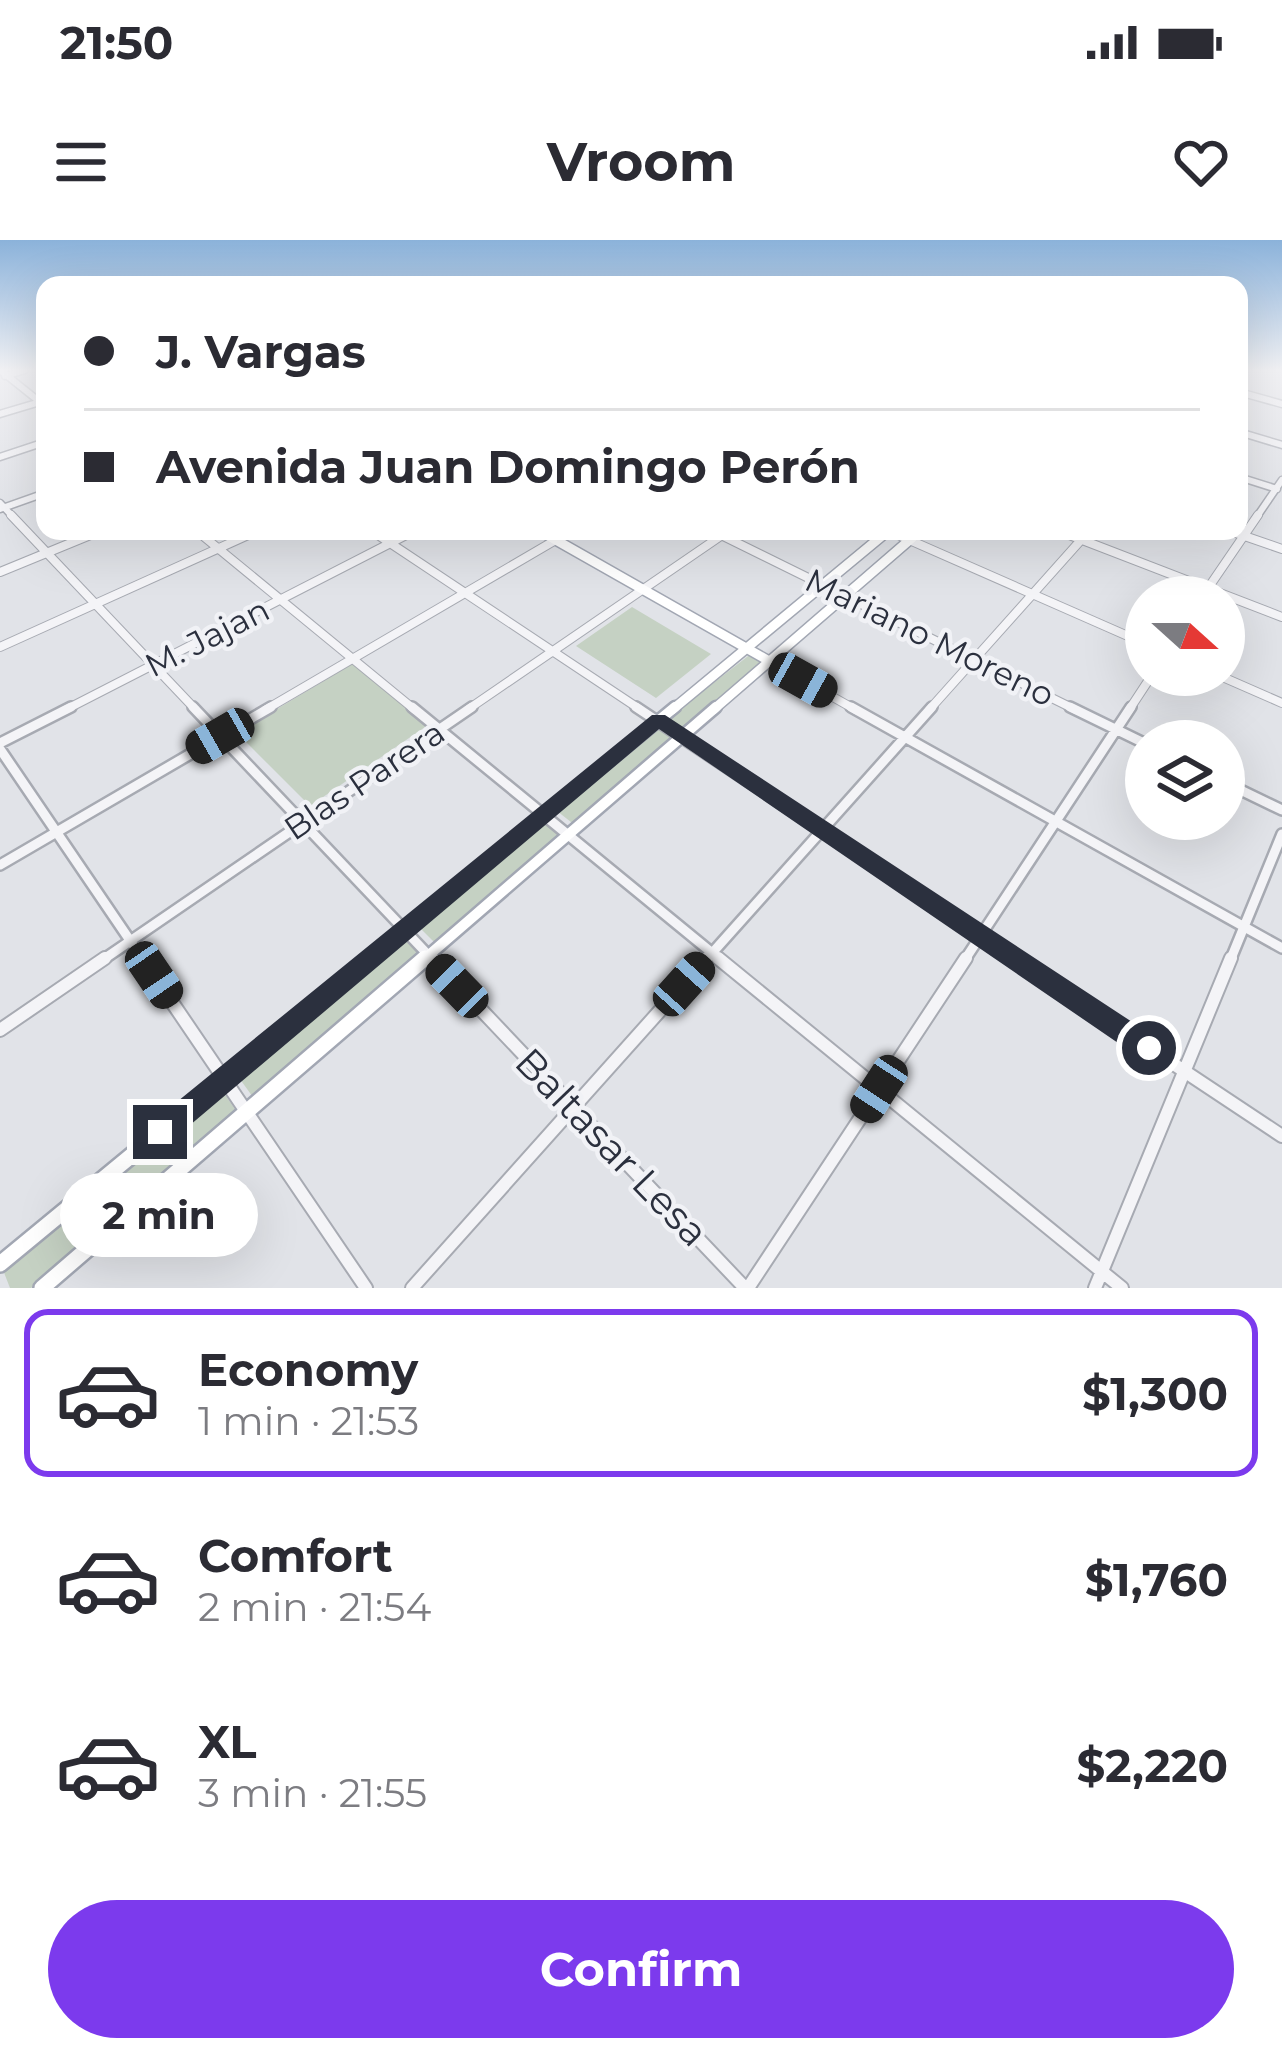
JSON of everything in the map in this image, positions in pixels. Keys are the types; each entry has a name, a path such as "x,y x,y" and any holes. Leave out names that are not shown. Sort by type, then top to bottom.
{"main road":[{"path":"556,540 769,661"},
{"path":"0,1264 877,540"},
{"path":"42,1288 909,540"}],"street":[{"path":"1248,435 1282,445"},
{"path":"0,457 36,445"},
{"path":"1248,480 1279,490"},
{"path":"1248,530 1282,480"},
{"path":"2,507 36,496"},
{"name":"Baltasar Lesa","path":"2,507 747,1288"},
{"path":"1248,538 1282,549"},
{"path":"0,572 78,540"},
{"path":"208,540 1122,1288"},
{"path":"0,647 236,540"},
{"path":"386,540 1282,1136"},
{"name":"M. Jajan","path":"0,746 397,540"},
{"path":"0,866 556,540"},
{"name":"Blas Parera","path":"0,1030 710,540"},
{"name":"Mariano Moreno","path":"736,540 1125,733"},
{"path":"925,540 1032,595 1125,635"},
{"path":"412,1288 1081,540"},
{"path":"1095,540 1170,576"},
{"path":"1216,576 1240,540"},
{"path":"1245,605 1282,617"},
{"path":"769,661 1282,948"},
{"path":"1245,687 1282,703"},
{"path":"747,1288 1139,696"},
{"path":"0,746 366,1288"},
{"path":"1245,792 1282,810"},
{"path":"1095,1288 1282,834"}],"green space":[{"path":"632,607 711,654 656,698 576,646"},
{"path":"752,653 762,659 758,666 683,731 666,720"},
{"path":"352,664 428,725 310,806 237,733"},
{"path":"659,725 677,737 576,826 557,811"},
{"path":"545,820 564,835 437,945 419,927"},
{"path":"405,936 423,955 255,1100 237,1075"},
{"path":"221,1089 237,1112 31,1288 10,1288 3,1270"}],"route":[{"path":"160,1132 658,719 1149,1048"}]}
